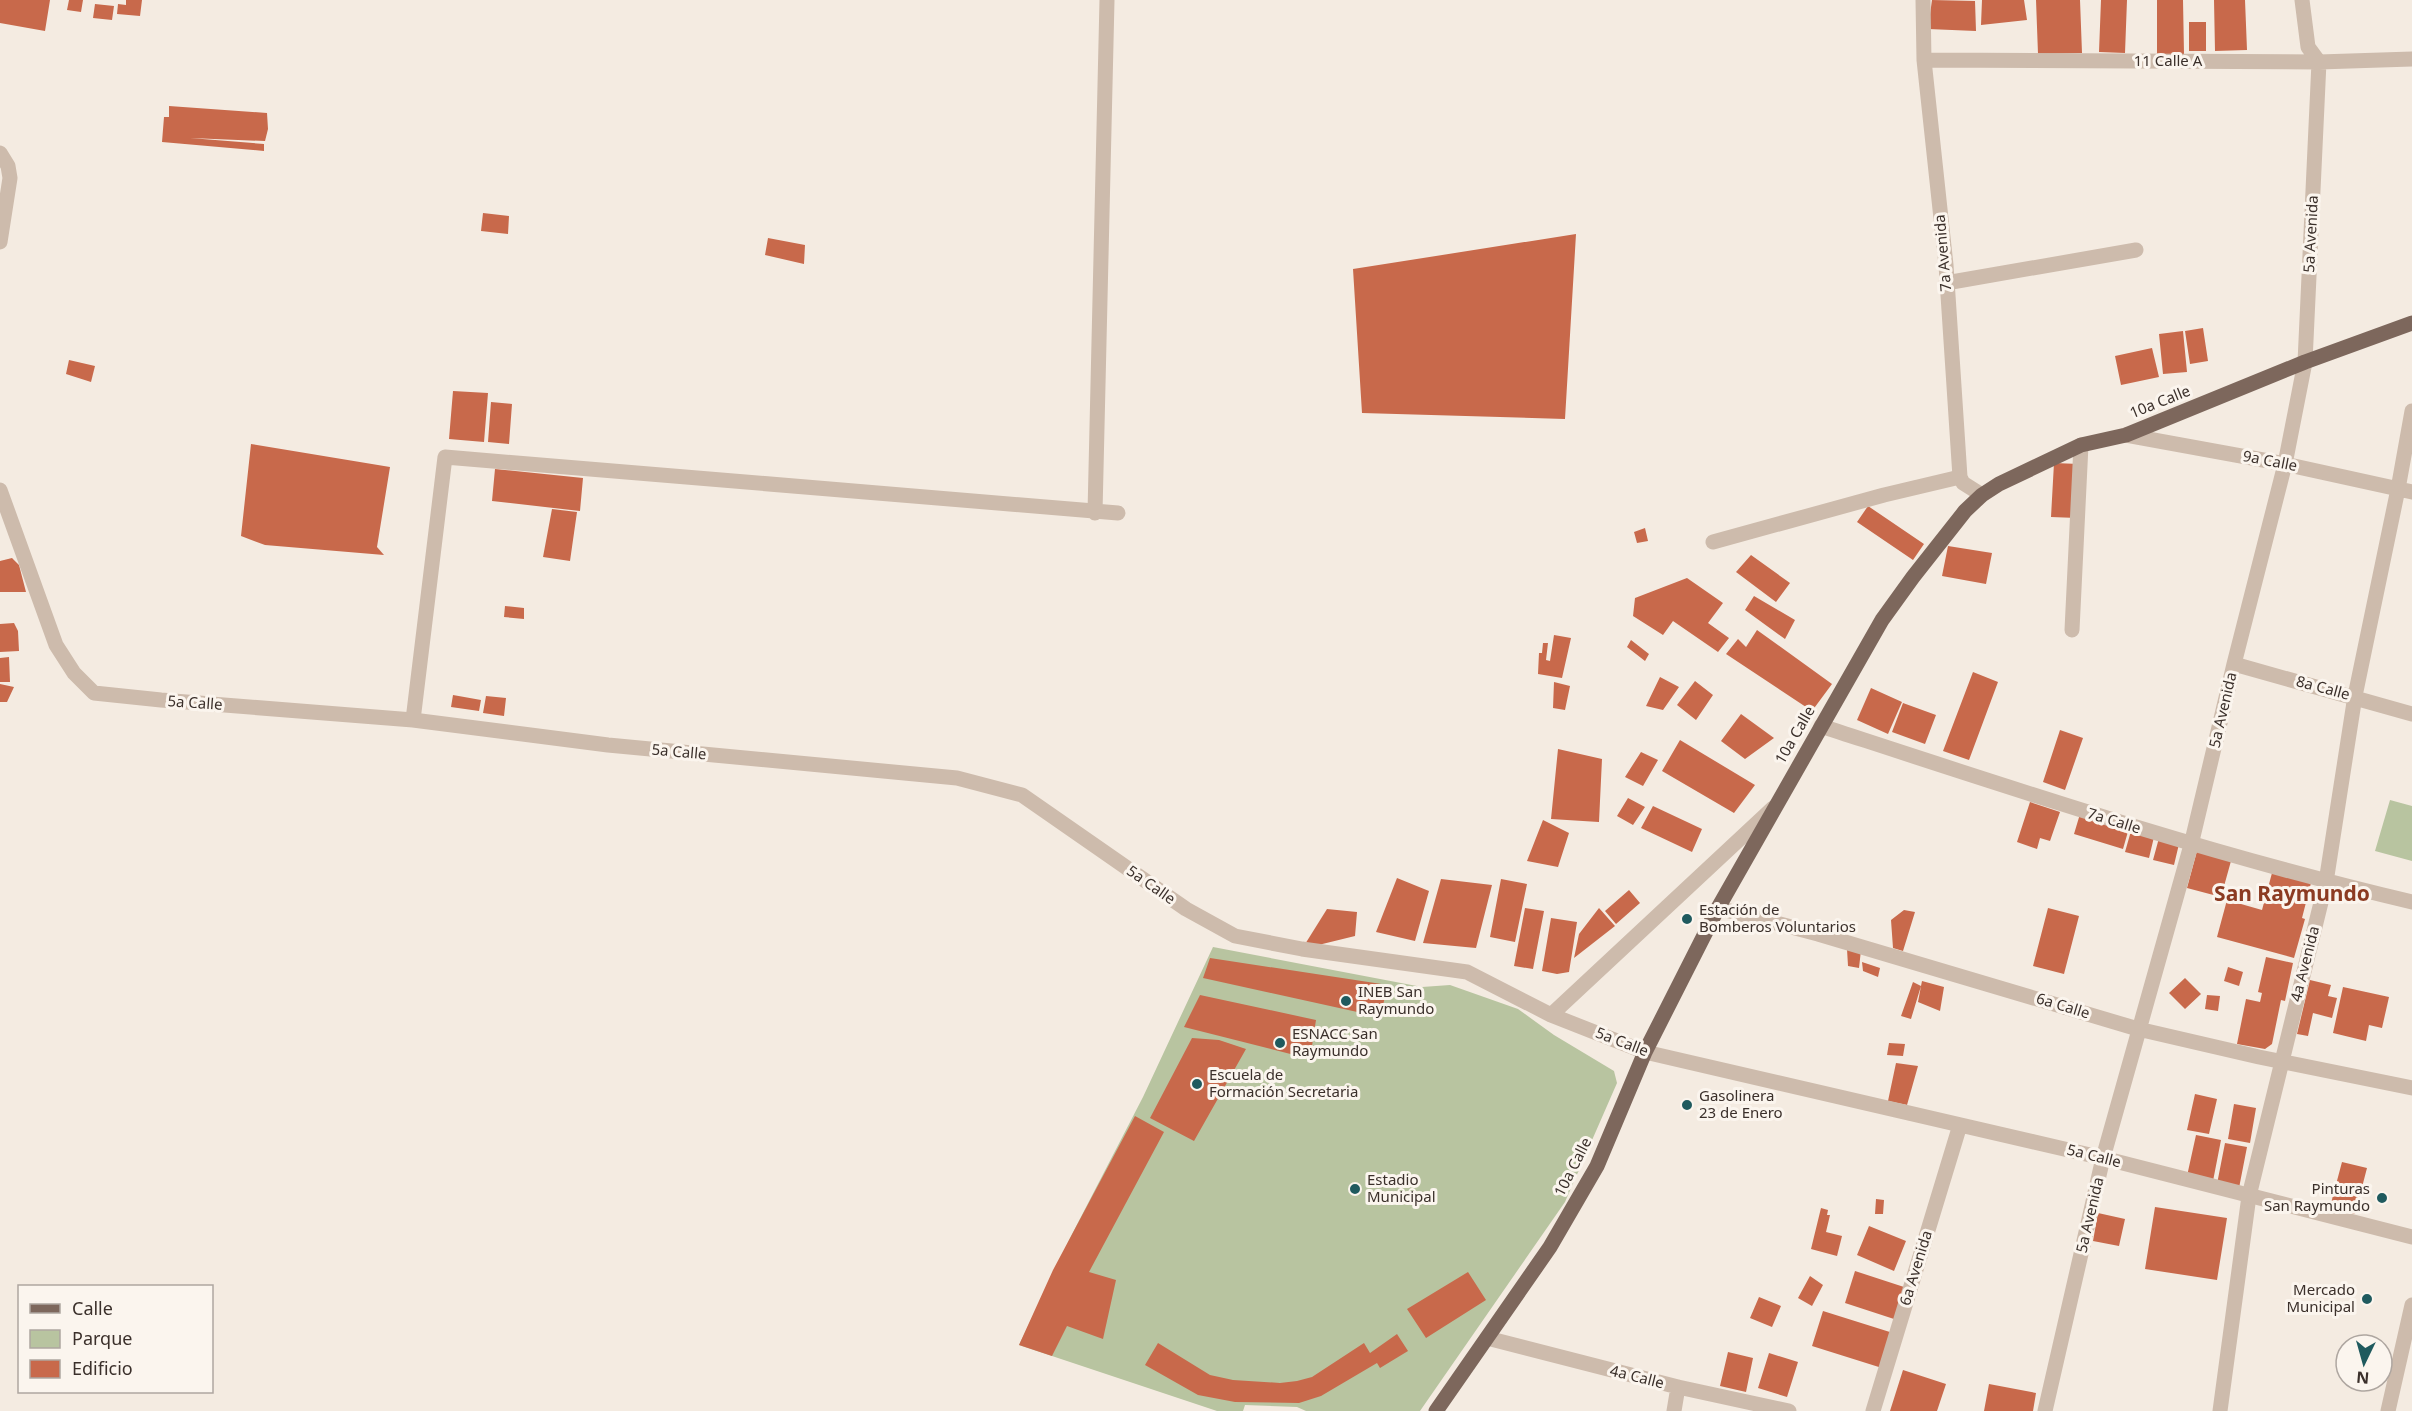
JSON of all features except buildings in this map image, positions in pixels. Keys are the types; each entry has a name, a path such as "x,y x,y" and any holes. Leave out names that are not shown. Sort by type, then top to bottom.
{"main road":[{"name":"10a Calle","path":"1436,1411 1550,1247 1597,1166 1645,1052 1718,908 1882,620 1912,577 1965,511 1982,495 2000,484 2081,445 2126,435 2305,362 2412,323"}],"street":[{"path":"1095,513 1107,0"},
{"name":"7a Avenida","path":"1923,0 1924,60 1946,283 1960,477"},
{"name":"5a Avenida","path":"2045,1411 2103,1158 2191,844 2285,464 2305,362 2319,62 2308,47 2302,0"},
{"name":"11 Calle A","path":"1924,60 2319,62 2412,59"},
{"path":"0,153 8,166 10,178 0,242"},
{"path":"1946,283 2136,250"},
{"name":"4a Avenida","path":"2220,1411 2249,1196 2326,882 2355,696 2405,491 2412,411"},
{"name":"9a Calle","path":"2126,435 2285,464 2405,491"},
{"path":"2072,630 2081,445"},
{"path":"413,720 445,457 1095,513 1118,513"},
{"path":"1713,542 1960,477 1963,483 1982,495"},
{"name":"5a Calle","path":"0,490 56,645 74,673 94,693 413,720 608,745 957,778 1022,795 1186,909 1235,936 1302,949 1467,972 1551,1014 1645,1052 2103,1158 2412,1237"},
{"name":"8a Calle","path":"2234,663 2412,714"},
{"name":"7a Calle","path":"1821,726 2051,802 2191,844 2326,882 2412,902"},
{"path":"1551,1014 1775,806"},
{"name":"6a Calle","path":"1718,908 1852,944 2138,1029 2412,1088"},
{"name":"6a Avenida","path":"1873,1411 1960,1125"},
{"path":"2388,1411 2412,1305"},
{"name":"4a Calle","path":"1487,1338 1678,1387 1789,1411"},
{"path":"1674,1411 1678,1387"}],"green space":[{"path":"2390,800 2412,806 2412,861 2375,851"},
{"path":"1213,947 1422,987 1450,985 1518,1009 1554,1035 1614,1071 1617,1083 1565,1202 1420,1411 1306,1411 1297,1407 1245,1405 1243,1411 1217,1411 1019,1345 1070,1238 1143,1097"}],"place":[{"name":"Estación de Bomberos Voluntarios","path":"1687,919"},
{"name":"INEB San Raymundo","path":"1346,1001"},
{"name":"ESNACC San Raymundo","path":"1280,1043"},
{"name":"Escuela de Formación Secretaria","path":"1197,1084"},
{"name":"Gasolinera 23 de Enero","path":"1687,1105"},
{"name":"Estadio Municipal","path":"1355,1189"},
{"name":"Pinturas San Raymundo","path":"2382,1198"},
{"name":"Mercado Municipal","path":"2367,1299"}],"district":[{"name":"San Raymundo","path":"2292,894"}]}
